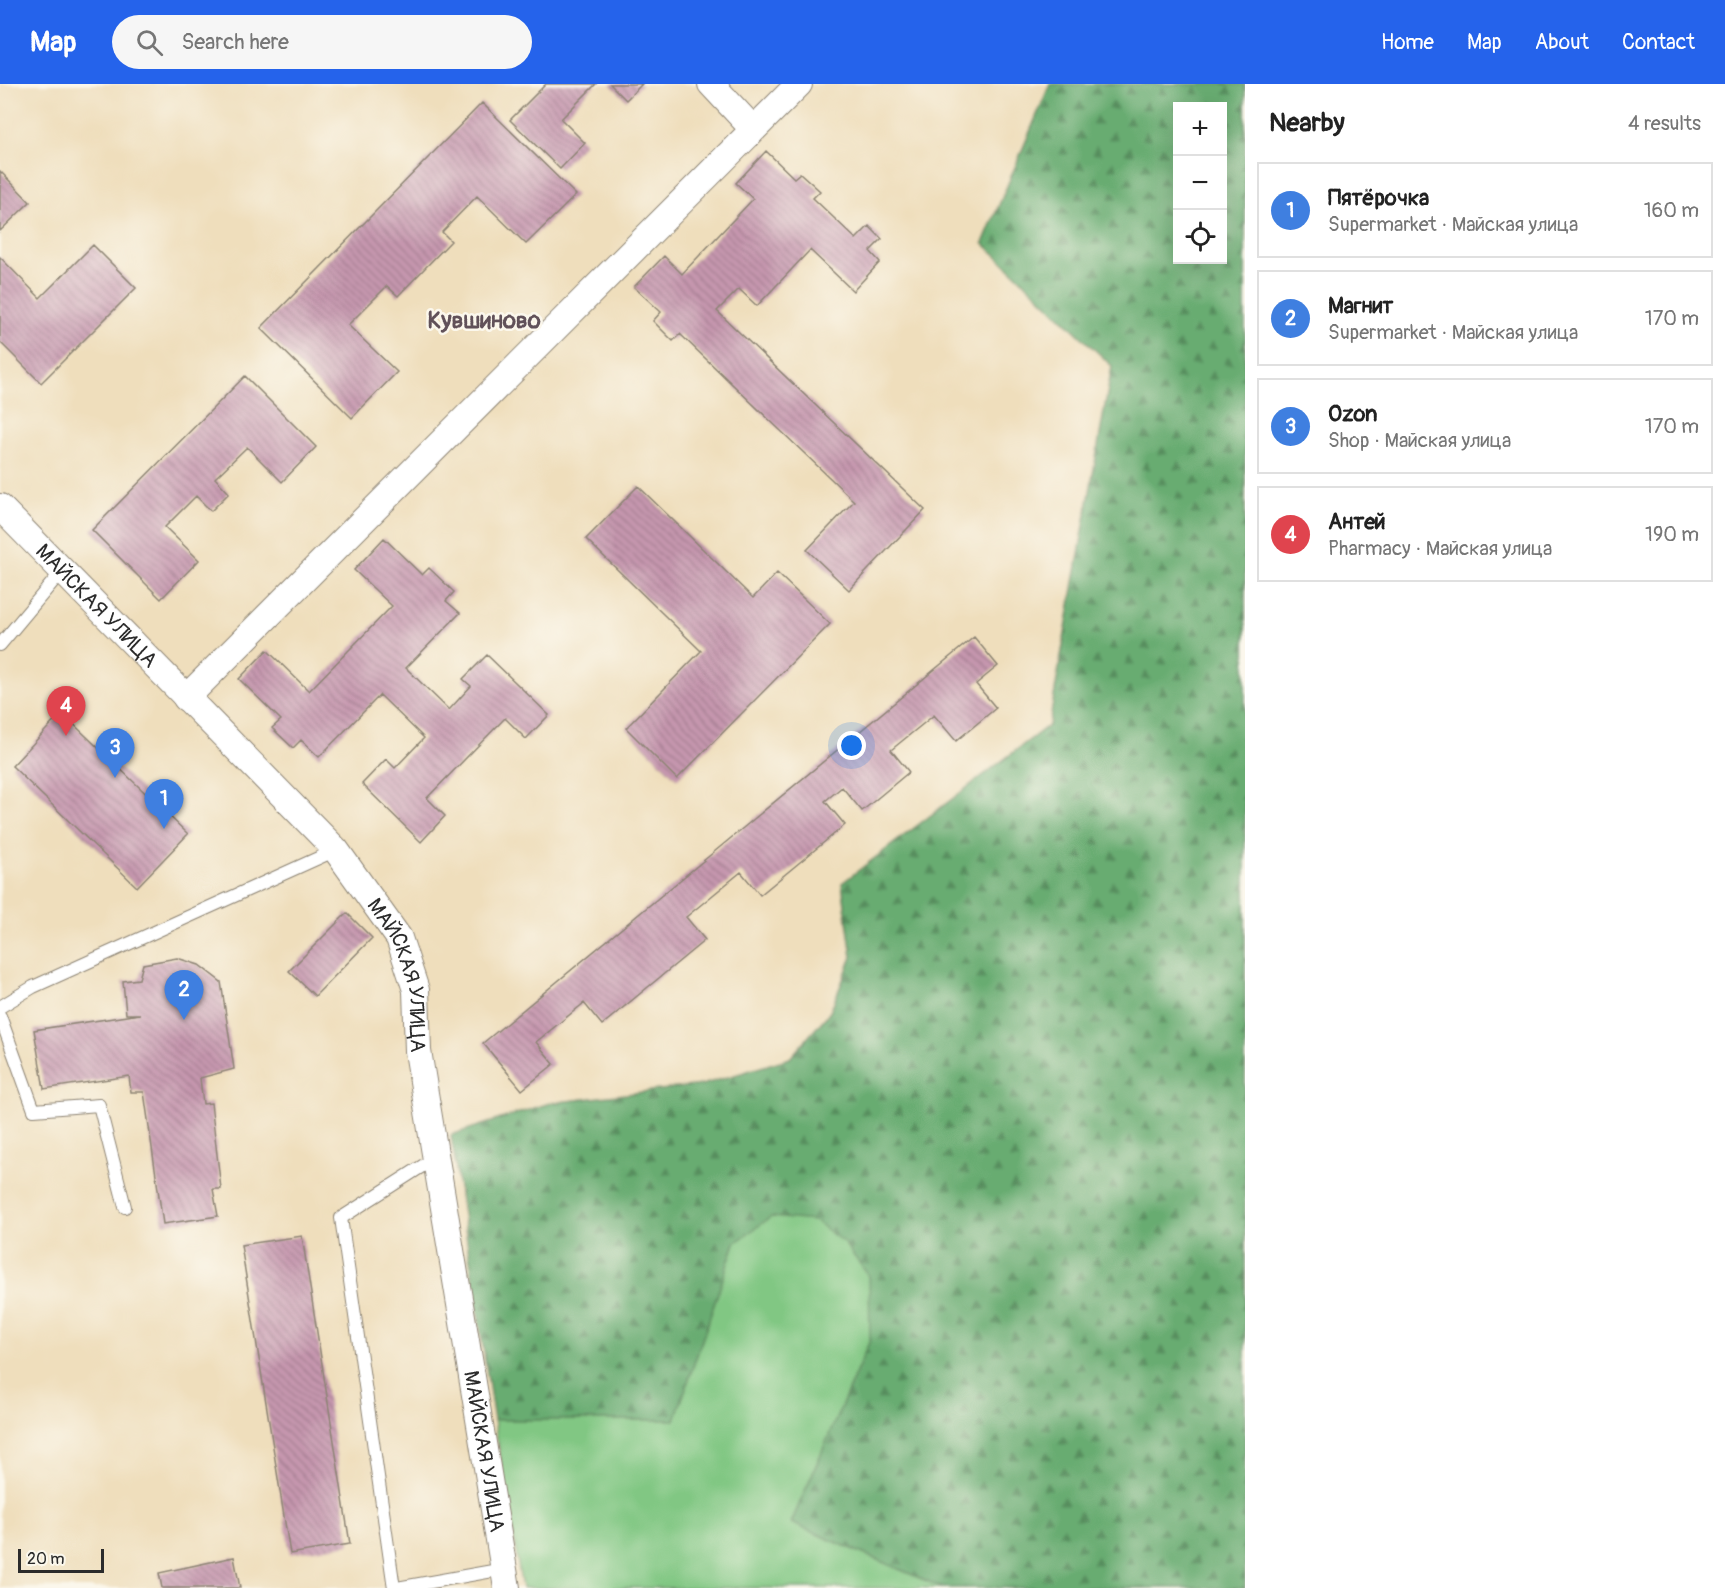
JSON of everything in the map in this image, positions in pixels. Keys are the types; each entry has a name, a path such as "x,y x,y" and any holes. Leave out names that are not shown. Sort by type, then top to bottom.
{"street":[{"path":"711,84 753,129"},
{"path":"186,698 799,84"},
{"name":"МАЙСКАЯ УЛИЦА","path":"0,507 336,850 399,938 416,990 418,1051 506,1578"}],"lane":[{"path":"0,645 62,571"},
{"path":"0,1008 33,987 336,850"},
{"path":"0,1016 34,1110 99,1105 125,1207"},
{"path":"435,1158 340,1218 396,1588 506,1578"}],"green space":[{"path":"1050,84 1245,84 1245,1588 943,1588 791,1523 870,1340 735,1243 675,1420 494,1420 451,1135 550,1103 702,1085 790,1058 830,1012 852,957 842,883 1049,725 1112,366 983,243"},
{"path":"771,1217 815,1221 844,1243 869,1276 870,1340 791,1523 943,1588 522,1588 494,1420 675,1420 735,1243"}],"building":[{"path":"546,84 596,84 561,119 585,143 560,169 510,120"},
{"path":"610,84 642,84 626,100"},
{"path":"482,103 576,195 526,244 477,196 442,232 451,241 398,296 387,286 348,325 397,372 352,418 261,328"},
{"path":"766,151 794,178 800,173 820,191 813,198 856,239 869,226 882,239 870,251 880,262 853,291 810,250 757,306 739,289 717,311 925,510 849,590 807,550 854,501 680,334 673,341 653,321 661,312 634,287 664,256 682,274 753,199 736,183"},
{"path":"0,171 30,202 0,231"},
{"path":"93,245 136,288 41,383 0,342 0,257 40,298"},
{"path":"245,376 316,447 282,482 247,447 215,478 229,493 211,511 196,496 165,527 199,560 161,599 92,530"},
{"path":"638,486 753,598 777,573 830,624 677,779 626,728 701,651 586,539"},
{"path":"384,538 422,575 429,568 454,592 446,601 460,613 406,668 449,710 471,686 463,679 487,655 549,715 526,739 505,718 427,798 445,816 421,842 362,784 386,759 395,768 424,738 380,695 319,757 301,740 293,748 272,728 281,720 239,679 267,650 309,691 392,606 354,570"},
{"path":"974,637 998,666 976,684 996,708 956,741 934,715 891,750 909,772 862,811 842,787 825,801 845,825 760,895 741,872 686,917 705,940 602,1025 584,1003 536,1042 554,1064 522,1090 483,1043"},
{"path":"62,713 188,834 137,887 12,766"},
{"path":"347,913 372,938 315,996 289,971"},
{"path":"177,958 199,965 221,982 234,1069 200,1078 203,1104 211,1103 221,1189 213,1189 218,1216 163,1224 144,1092 131,1092 129,1076 44,1089 34,1030 140,1014 126,1014 123,981 139,979 143,964"},
{"path":"302,1236 350,1544 290,1554 241,1245"},
{"path":"234,1557 240,1588 162,1588 159,1573"}],"place":[{"name":"Антей","path":"66,736"},
{"name":"Ozon","path":"115,778"},
{"name":"Пятёрочка","path":"164,829"},
{"name":"Магнит","path":"184,1020"}],"district":[{"name":"Кувшиново","path":"484,320"}]}
